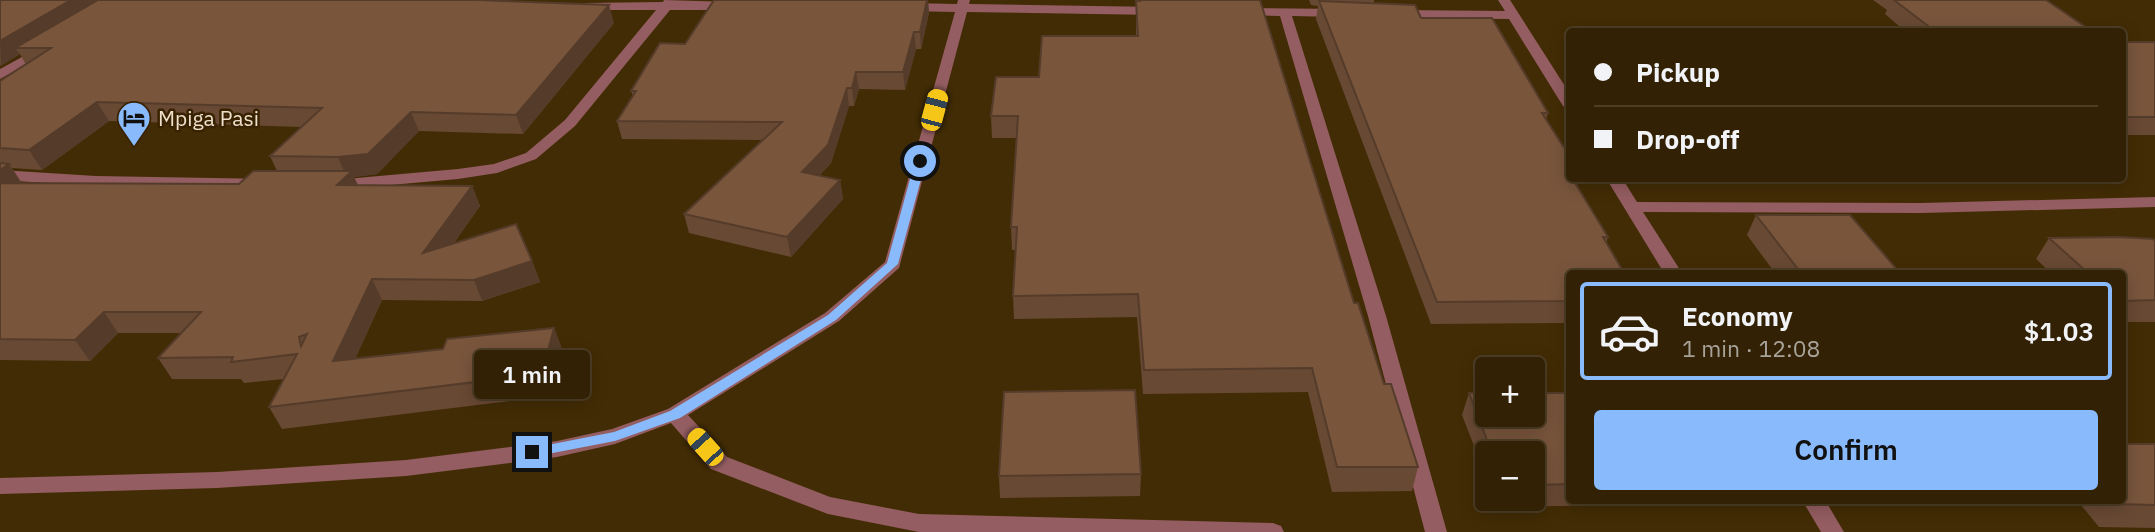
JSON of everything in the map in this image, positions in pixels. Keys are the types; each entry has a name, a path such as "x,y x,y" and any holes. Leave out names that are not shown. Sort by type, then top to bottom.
{"street":[{"path":"1504,0 1566,100"},
{"path":"569,5 669,3 747,6"},
{"path":"319,184 346,185 458,174 497,168 531,156 570,123 669,3"},
{"path":"895,6 963,3 1178,11"},
{"path":"0,486 217,480 406,468 558,449 615,436 675,414 832,317 893,264 963,3"},
{"path":"1232,12 1352,13"},
{"path":"1285,13 1377,316 1436,532"},
{"path":"1379,14 1514,15"},
{"path":"0,75 56,42"},
{"path":"0,175 96,181 277,184"},
{"path":"1617,182 1671,270"},
{"path":"1632,206 1921,208 2155,202"},
{"path":"675,414 719,463 828,505 867,513 919,523 1273,532"},
{"path":"1816,504 1833,532"}],"building":[{"path":"0,0 71,0 0,41"},
{"path":"98,0 478,0 609,5 516,115 411,112 368,154 338,157 270,156 322,108 97,102 29,150 0,148 0,81 51,48 15,48"},
{"path":"714,0 927,0 920,32 914,32 903,72 856,72 852,88 847,88 828,145 802,172 840,180 787,237 684,214 782,122 617,121 636,91 631,91 660,43 685,44"},
{"path":"1260,0 1354,303 1358,303 1384,384 1391,384 1418,467 1337,467 1312,368 1144,370 1138,294 1013,296 1017,227 1011,227 1018,116 991,116 996,77 1039,77 1042,36 1138,36 1136,1"},
{"path":"1894,0 2046,0 2087,28 1931,28"},
{"path":"1319,1 1415,5 1421,18 1492,18 1548,113 1542,113 1566,151 1566,182 1574,182 1608,237 1603,237 1622,270 1566,270 1566,301 1437,302"},
{"path":"2126,42 2155,42 2155,117 2126,117"},
{"path":"0,163 9,164 0,170"},
{"path":"253,171 352,171 337,185 472,186 423,253 516,224 532,261 474,280 372,279 333,361 443,349 447,339 554,328 542,374 269,407 297,354 231,362 233,357 158,358 201,312 104,312 75,340 0,339 0,183 239,184","holes":["307,334 301,346 299,337"]},
{"path":"1756,215 1850,215 1897,270 1799,270"},
{"path":"2049,238 2153,239 2155,300 2126,301 2126,270 2085,270"},
{"path":"1135,390 1141,474 999,476 1004,392"},
{"path":"1469,393 1475,393 1475,409"},
{"path":"1545,393 1566,393 1566,484 1545,485 1545,441 1487,441 1482,427 1545,427"},
{"path":"2126,444 2155,444 2155,505 2118,504 2126,504"}],"place":[{"name":"Mpiga Pasi","path":"134,148"}],"route":[{"path":"532,452 615,436 675,414 832,317 893,264 920,161"}]}
